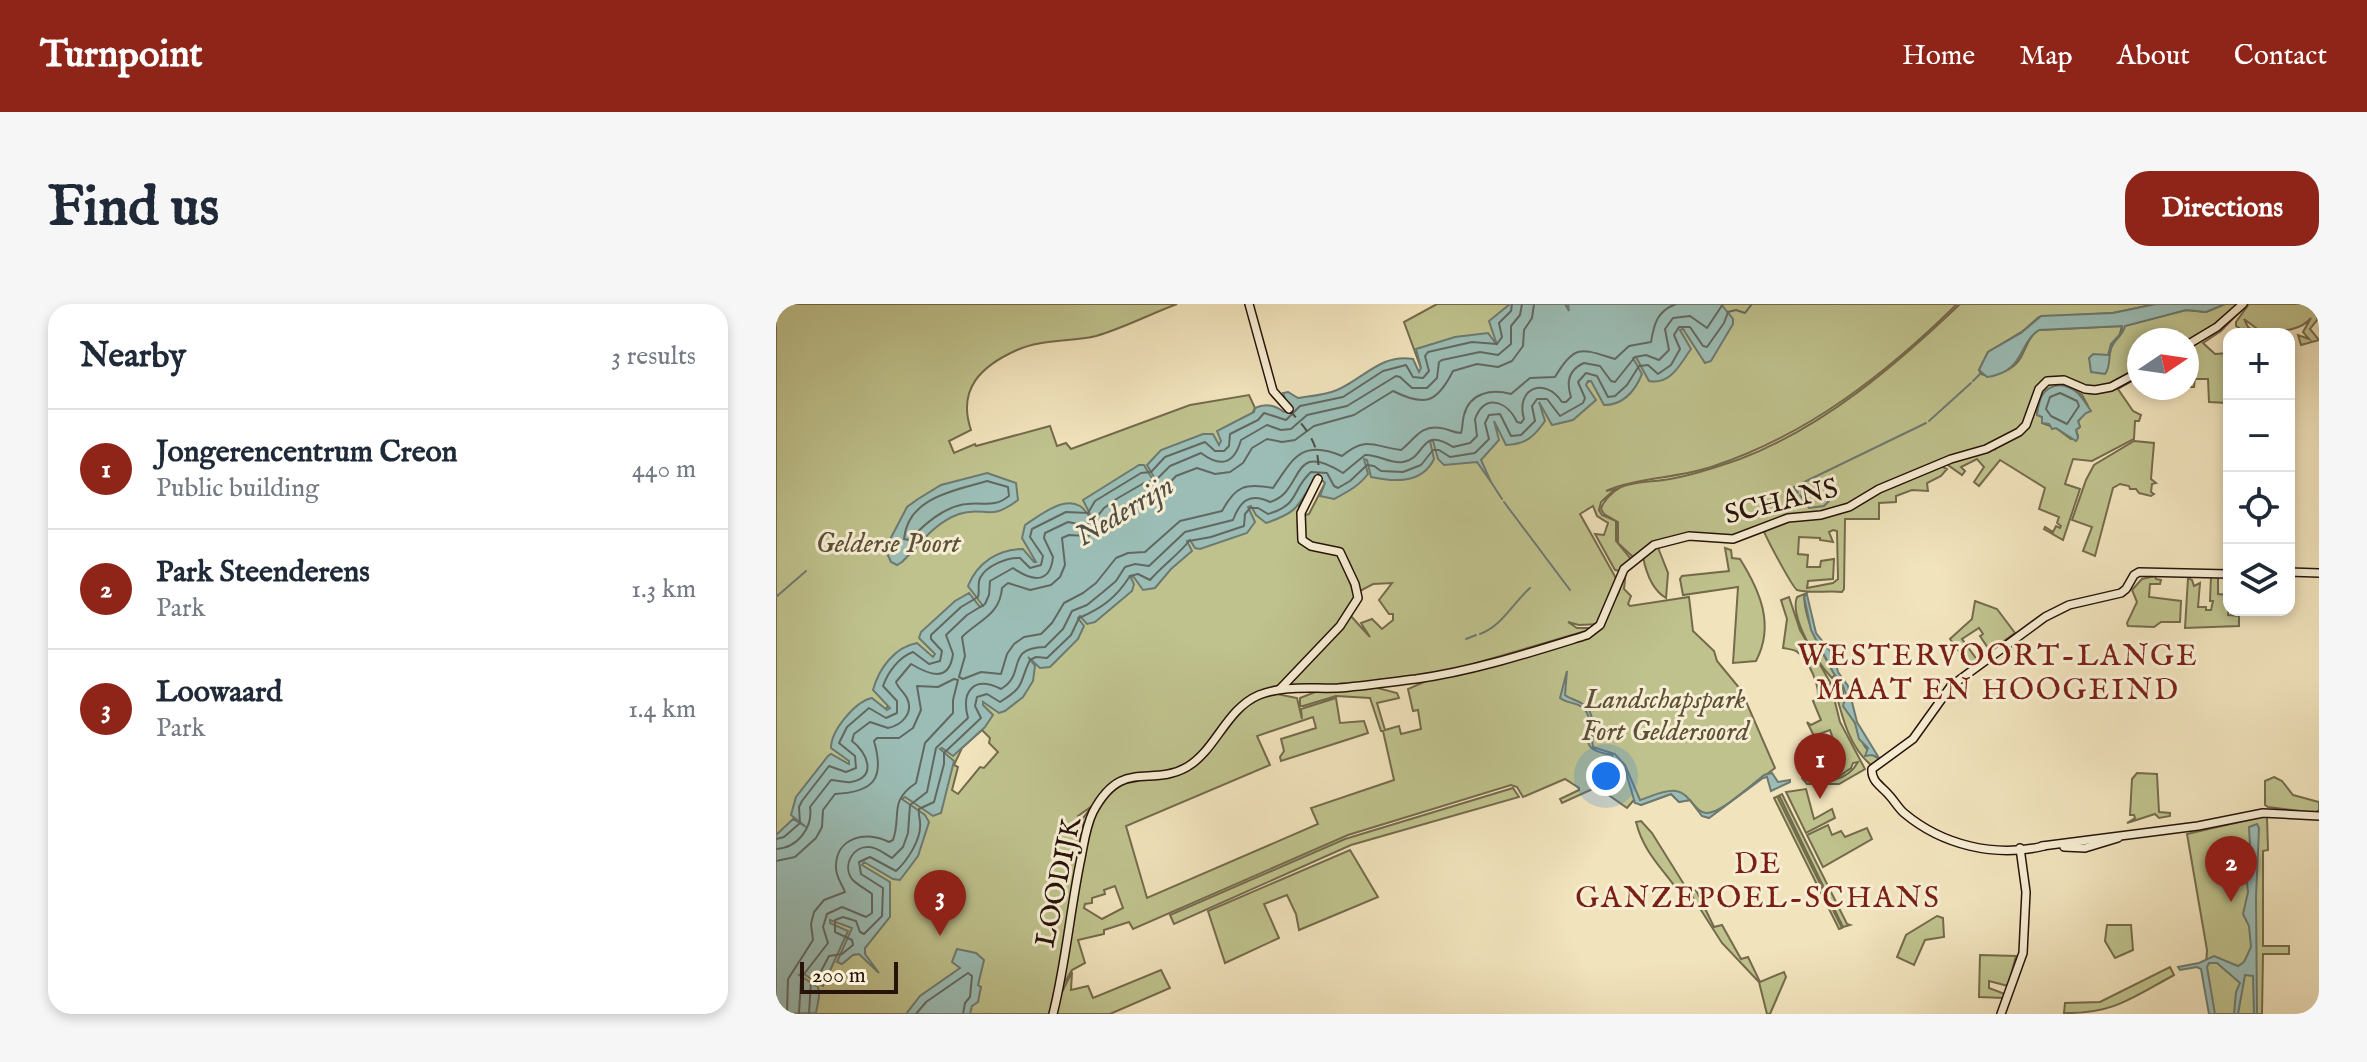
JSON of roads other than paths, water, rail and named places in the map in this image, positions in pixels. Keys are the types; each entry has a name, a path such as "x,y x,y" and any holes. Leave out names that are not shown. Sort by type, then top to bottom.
{"street":[{"path":"1249,304 1273,391 1289,409"},
{"path":"2199,338 2217,327 2243,304"},
{"name":"SCHANS","path":"1436,676 1593,632 1600,625 1624,569 1658,543 1689,536 1733,539 1788,518 1843,509 1879,489 1991,446 2022,430 2037,392 2047,381 2064,380 2095,390 2111,387 2127,378"},
{"path":"1280,689 1340,626 1351,612 1357,593 1340,552 1311,546 1302,540 1301,513 1318,479"},
{"path":"2223,574 2141,572 2134,575 2121,593 2069,605 2045,617 1951,686 1913,739 1873,768 1873,774 1892,799 1915,819 1954,841 2000,851 2054,845 2085,848 2176,824 2203,824 2265,812 2319,818"},
{"path":"2295,572 2319,573"},
{"name":"LOODIJK","path":"1053,1014 1088,825 1096,807 1112,787 1124,779 1185,769 1244,704 1259,696 1280,689 1344,687 1436,676"},
{"path":"2001,1014 2023,953 2026,892 2020,850"}],"water":[{"name":"Nederrijn","path":"1510,304 1565,304 1569,311 1568,304 1721,304 1733,319 1733,324 1711,361 1705,363 1683,329 1680,330 1691,349 1674,372 1663,380 1649,381 1636,357 1633,358 1642,374 1632,391 1617,403 1604,405 1591,381 1588,381 1586,385 1596,400 1573,420 1552,425 1539,402 1545,421 1524,441 1506,445 1494,421 1499,440 1481,460 1491,482 1477,462 1444,465 1438,459 1433,441 1430,441 1434,459 1415,477 1389,480 1371,477 1367,460 1364,459 1368,474 1334,499 1320,496 1325,483 1314,480 1300,503 1285,515 1266,523 1251,506 1248,507 1255,522 1247,533 1200,549 1195,548 1190,540 1187,541 1192,551 1155,588 1143,590 1130,576 1134,584 1132,591 1095,622 1087,624 1080,616 1078,618 1084,626 1078,639 1050,667 1040,668 1028,657 1035,666 1033,681 1023,697 999,713 983,702 993,715 985,727 953,756 940,749 954,761 941,813 933,816 905,797 902,799 925,815 929,822 918,856 900,880 864,862 862,865 890,882 890,917 865,948 865,954 879,973 859,954 842,964 837,962 852,928 830,920 830,923 848,931 823,986 802,973 799,975 818,987 816,1013 776,1014 776,835 793,819 806,827 791,815 796,797 828,756 831,754 849,764 831,748 835,733 846,717 872,698 887,710 890,708 873,690 889,660 902,649 917,643 933,657 935,654 919,638 921,632 955,601 969,593 980,607 983,606 968,586 983,564 1005,552 1023,549 1036,562 1022,538 1025,525 1051,508 1066,503 1080,506 1093,520 1083,500 1139,465 1144,465 1153,480 1147,465 1161,450 1203,434 1213,434 1219,445 1221,441 1217,431 1254,412 1255,408 1270,406 1284,412 1289,409 1283,393 1288,392 1298,398 1332,392 1382,363 1402,358 1413,359 1419,372 1421,368 1416,349 1455,337 1488,333 1497,345 1489,321"},
{"path":"2156,304 2225,304 2206,312 2186,310 2125,326 2122,332 2122,326 2039,330 2008,369 1987,377 1979,370 1988,352 2021,333 2041,316 2113,313"},
{"path":"2122,332 2112,346 2105,374 2091,372 2089,358 2093,354 2108,355 2111,344"},
{"path":"2060,385 2075,391 2091,411 2078,421 2080,427 2076,430 2076,441 2042,423 2042,417 2037,415 2042,395 2049,388"},
{"path":"987,473 1016,483 1018,500 1000,511 975,511 950,518 902,562 897,565 891,562 885,549 907,507 941,485"},
{"path":"1807,595 1816,633 1834,656 1838,672 1848,686 1857,722 1879,758 1865,756 1868,748 1859,739 1855,723 1843,706 1846,694 1843,686 1811,630 1804,596"},
{"path":"1567,671 1565,695 1588,708 1592,724 1593,747 1615,754 1625,765 1640,800 1672,791 1681,792 1690,800 1679,802 1671,794 1641,805 1635,803 1625,769 1615,765 1612,755 1592,749 1589,744 1590,721 1587,713 1578,705 1560,698"},
{"path":"1772,773 1778,782 1790,782 1771,791 1767,777 1729,803 1764,775"},
{"path":"1692,803 1706,813 1728,804 1709,818 1702,816"},
{"path":"2257,824 2257,1014 2254,1014 2253,976 2245,975 2238,1014 2234,1014 2240,983 2217,963 2209,963 2207,967 2215,1014 2209,1014 2201,969 2180,970 2178,967 2214,956 2238,966 2244,962 2251,947 2249,926 2243,914 2248,892 2246,875 2251,866 2249,827"},
{"path":"957,949 976,953 984,960 978,985 981,987 978,1002 972,1006 970,1014 906,1014 920,996 960,968 952,962"}],"waterway":[{"path":"1973,381 1980,374"},
{"path":"1929,421 1971,383"},
{"path":"1798,493 1794,487 1926,423"},
{"path":"1491,482 1502,499"},
{"path":"1800,495 1809,508 1824,506 1830,500"},
{"path":"1504,502 1570,590"},
{"path":"776,597 806,571"},
{"path":"1480,634 1501,620 1530,588"},
{"path":"1466,639 1476,635"}],"place":[{"name":"Jongerencentrum Creon","path":"1820,799"},
{"name":"Park Steenderens","path":"2231,902"},
{"name":"Loowaard","path":"940,936"}],"district":[{"name":"WESTERVOORT-LANGE MAAT EN HOOGEIND","path":"1998,672"},
{"name":"DE GANZEPOEL-SCHANS","path":"1758,880"}],"park label":[{"name":"Gelderse Poort","path":"888,542"},
{"name":"Landschapspark Fort Geldersoord","path":"1665,714"}]}
